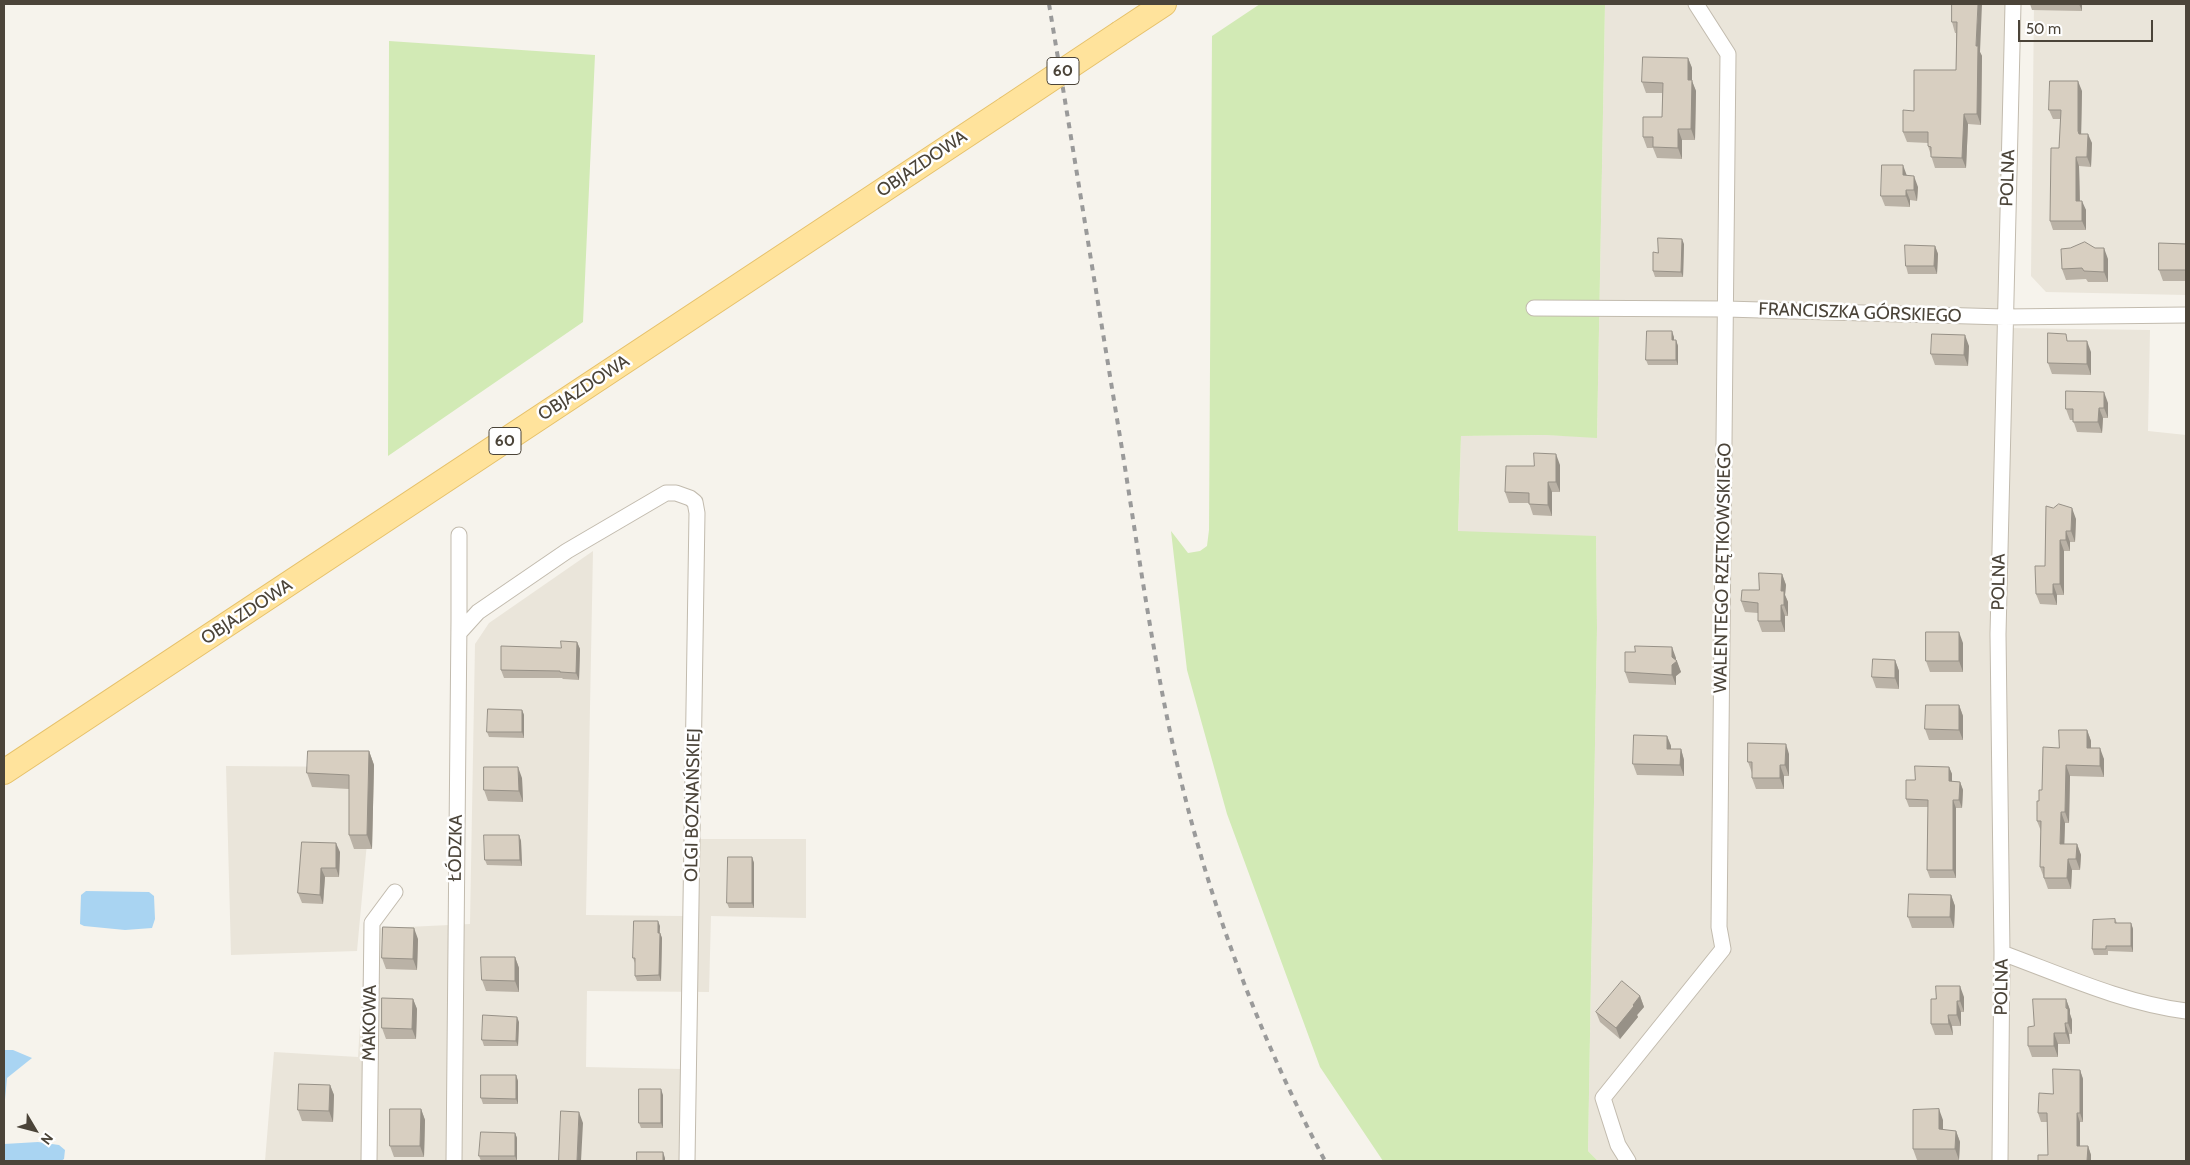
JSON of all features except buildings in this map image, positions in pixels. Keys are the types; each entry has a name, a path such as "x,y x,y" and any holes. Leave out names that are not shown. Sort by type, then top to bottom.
{"main road":[{"name":"OBJAZDOWA","path":"4,772 1164,4"}],"street":[{"name":"WALENTEGO RZĘTKOWSKIEGO","path":"1628,1161 1618,1145 1603,1098 1723,949 1719,927 1728,54 1696,4"},
{"name":"POLNA","path":"2000,1161 2002,953 1998,634 2004,317 2014,4"},
{"name":"FRANCISZKA GÓRSKIEGO","path":"1534,308 1726,308 2004,317 2186,315"},
{"name":"OLGI BOZNAŃSKIEJ","path":"459,633 478,612 567,551 647,503 666,493 676,493 695,502 697,513 687,1161"},
{"name":"ŁÓDZKA","path":"454,1161 459,535"},
{"name":"MAKOWA","path":"369,1161 372,923 395,892"},
{"path":"2002,953 2109,992 2161,1008 2186,1011"}],"shaded area":[{"path":"1605,4 2011,4 2008,328 2150,330 2148,431 2186,435 2186,1161 1598,1161 1588,1151 1597,628 1596,537 1458,532 1461,436 1545,435 1597,437"},
{"path":"2034,4 2186,4 2186,295 2046,292 2031,276"},
{"path":"593,551 586,915 684,916 684,839 806,839 806,918 711,916 709,992 587,991 586,1067 682,1069 681,1161 265,1161 274,1052 358,1057 366,929 470,924 475,644 489,623"},
{"path":"226,766 374,767 357,951 231,955"}],"green space":[{"path":"1260,4 1605,4 1597,438 1545,435 1461,436 1458,531 1596,536 1597,628 1588,1151 1598,1161 1383,1161 1320,1067 1227,814 1187,670 1171,531 1188,553 1200,551 1207,546 1209,530 1212,36"},
{"path":"389,41 595,55 583,322 388,456"}],"water":[{"path":"86,891 149,892 154,896 155,919 152,928 125,930 80,924 81,895"},
{"path":"4,1050 13,1050 32,1058 7,1078 4,1110"},
{"path":"38,1142 59,1145 65,1150 64,1159 61,1161 4,1161 4,1144"}],"railway":[{"path":"1049,4 1150,627 1185,797 1212,891 1244,984 1282,1073 1325,1161"}]}
